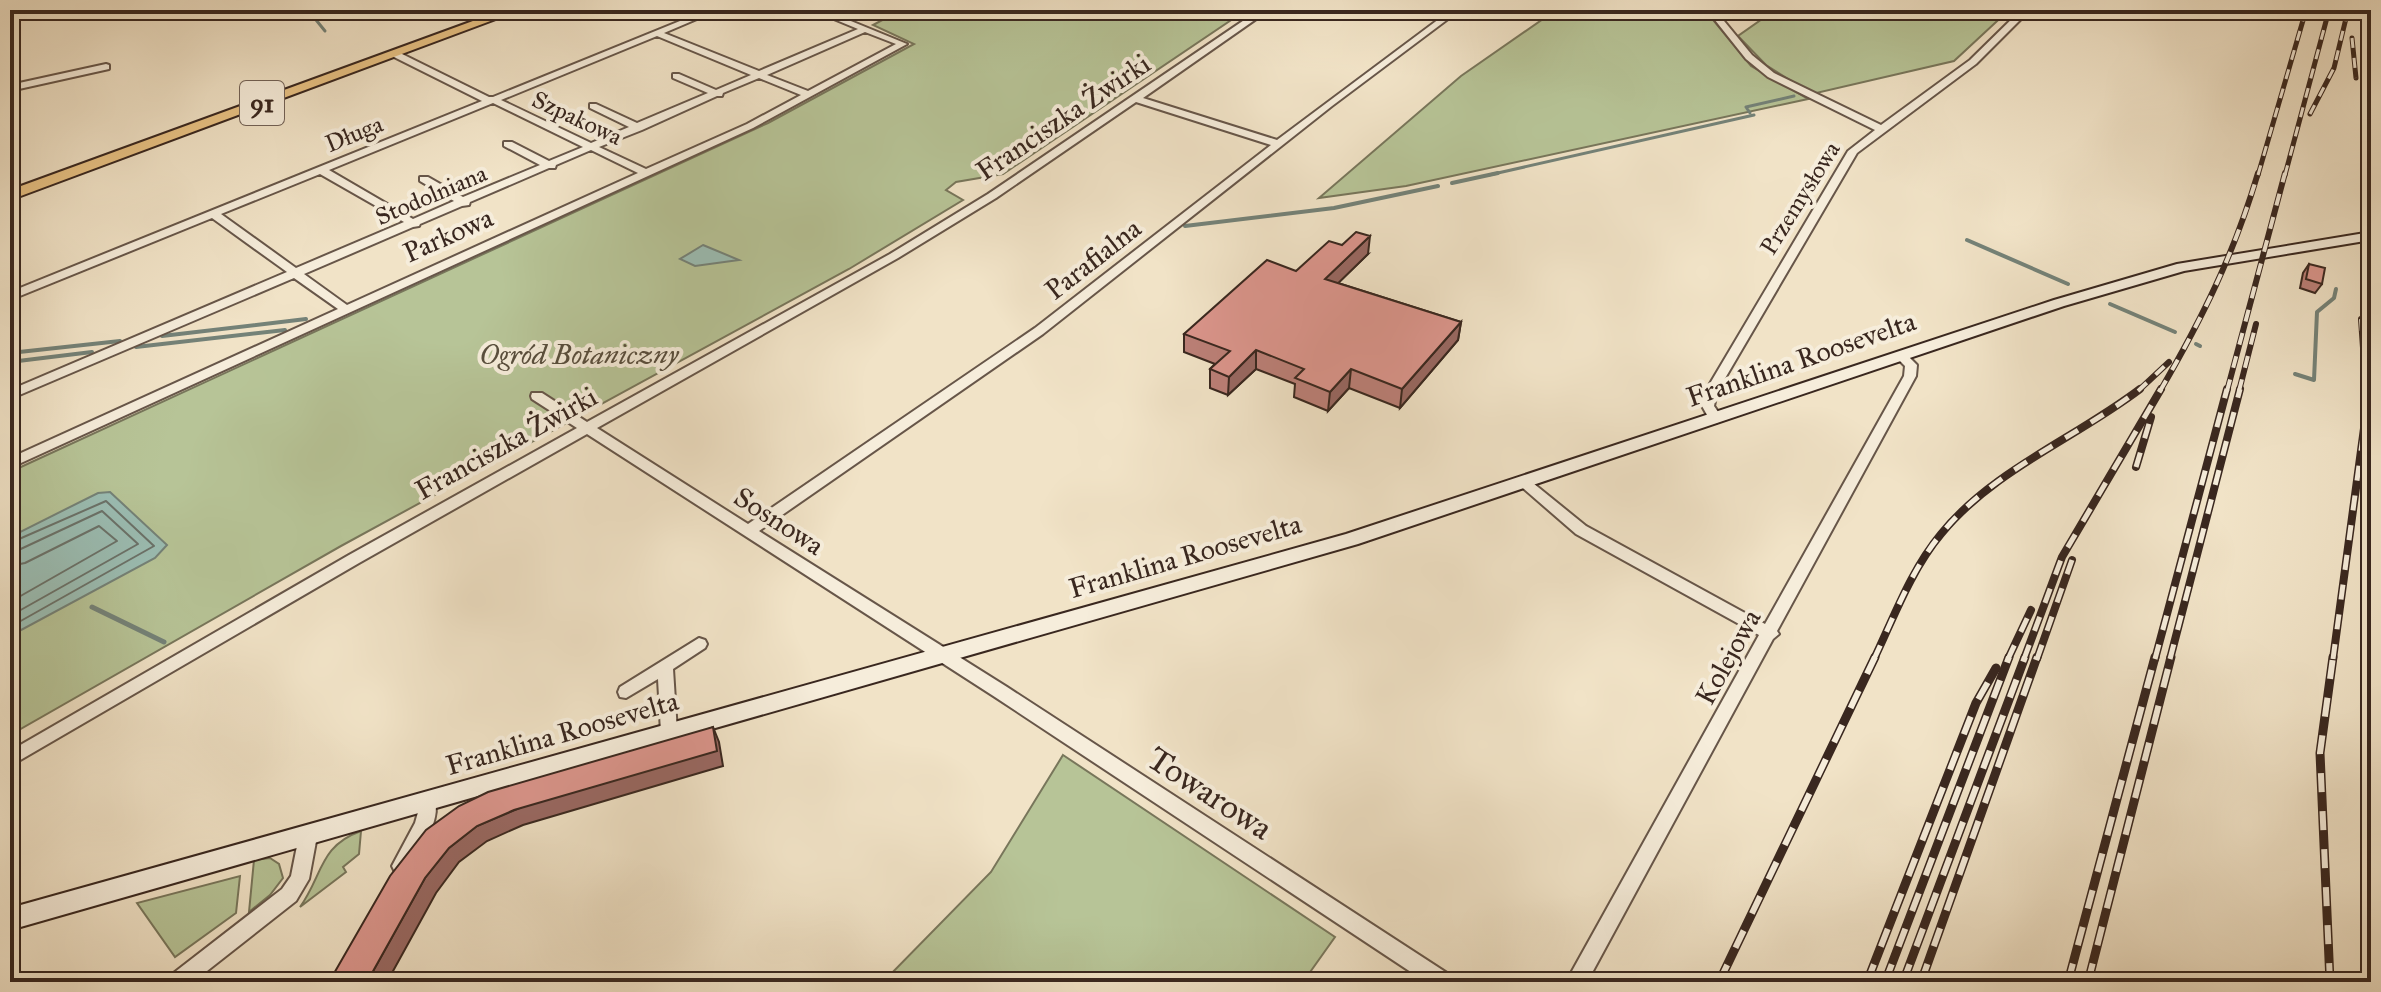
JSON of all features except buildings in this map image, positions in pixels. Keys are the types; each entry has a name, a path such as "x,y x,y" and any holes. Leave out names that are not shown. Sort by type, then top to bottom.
{"main road":[{"name":"91","path":"10,195 514,10"}],"street":[{"name":"Długa","path":"10,296 714,10"},
{"path":"816,10 866,29"},
{"name":"Franciszka Żwirki","path":"10,759 906,249 982,203 1265,10"},
{"name":"Parafialna","path":"748,531 1039,331 1456,10"},
{"name":"Przemysłowa","path":"1716,419 1708,399 1847,159 1881,129 1973,62 2026,10"},
{"path":"1716,11 1749,57 1771,75 1881,129"},
{"name":"Parkowa","path":"10,463 344,308 646,173 810,95 903,44 866,29"},
{"name":"Stodolniana","path":"10,395 866,29"},
{"path":"656,33 810,95"},
{"name":"Szpakowa","path":"395,54 646,173"},
{"path":"10,88 106,67"},
{"path":"676,76 719,94"},
{"path":"1137,99 1279,144"},
{"path":"593,106 639,128"},
{"path":"508,144 551,166"},
{"path":"320,169 415,224"},
{"path":"424,179 465,203"},
{"path":"212,213 344,308"},
{"name":"Franklina Roosevelta","path":"10,919 1351,539 2059,303 2182,267 2371,236"},
{"name":"Kolejowa","path":"1576,982 1771,634 1910,376 1911,365 1902,357"},
{"name":"Sosnowa","path":"537,396 944,656"},
{"path":"1523,482 1581,530 1771,634"},
{"path":"626,692 699,644"},
{"name":"Towarowa","path":"944,656 1443,982"},
{"path":"665,667 669,732"},
{"path":"395,877 424,824 428,803"},
{"path":"178,982 289,895 300,879 308,836"}],"green space":[{"name":"Ogród Botaniczny","path":"901,10 1246,10 1003,174 956,182 946,190 963,200 849,269 341,546 10,735 10,472 768,123 914,44 873,25"},
{"path":"1556,10 1705,10 1751,66 1808,99 1406,186 1319,198 1461,76"},
{"path":"1775,10 2009,10 1954,61 1812,94 1766,65 1738,36"},
{"path":"1063,755 1335,937 1303,982 883,982 991,872"},
{"path":"361,831 359,854 343,867 346,872 300,907 329,853 347,837"},
{"path":"270,858 279,864 283,878 270,895 249,912 254,860"},
{"path":"240,876 236,913 175,957 137,903"}],"water":[{"path":"703,245 739,260 695,266 680,259"},
{"path":"110,492 167,545 155,558 10,636 10,537 98,493"}],"waterway":[{"path":"308,10 325,31"},
{"path":"1750,113 1746,107 1794,96"},
{"path":"1494,174 1754,115"},
{"path":"1494,174 1498,173"},
{"path":"1452,183 1494,174"},
{"path":"1489,175 1494,174"},
{"path":"1185,226 1334,208 1438,186"},
{"path":"1967,240 2068,284"},
{"path":"2295,374 2314,380 2317,312 2334,298 2336,289"},
{"path":"2110,304 2175,332"},
{"path":"162,336 306,319"},
{"path":"136,347 285,330"},
{"path":"10,353 120,341"},
{"path":"2196,344 2200,346"},
{"path":"10,362 92,352"},
{"path":"92,607 164,642"}],"railway":[{"path":"2258,175 2306,10"},
{"path":"2285,175 2329,10"},
{"path":"2310,114 2334,68 2348,10"},
{"path":"2352,38 2356,78"},
{"path":"2160,391 2216,285 2239,231 2258,173"},
{"path":"2227,391 2285,173"},
{"path":"2361,319 2366,391"},
{"path":"2239,391 2256,324"},
{"path":"2138,391 2169,362"},
{"path":"1874,659 1921,563 1962,511 2010,473 2140,389"},
{"path":"2024,659 2062,557 2161,389"},
{"path":"2155,659 2227,389"},
{"path":"2170,659 2240,389"},
{"path":"2333,659 2367,406 2366,389"},
{"path":"2136,467 2151,417"},
{"path":"2037,659 2072,560"},
{"path":"2008,659 2031,610"},
{"path":"1719,982 1875,657"},
{"path":"1885,982 2009,657"},
{"path":"1903,982 2025,657"},
{"path":"1921,982 2037,657"},
{"path":"2068,982 2155,657"},
{"path":"2088,982 2171,657"},
{"path":"2330,982 2320,753 2333,657"},
{"path":"1867,982 1976,703 1996,668"}]}
